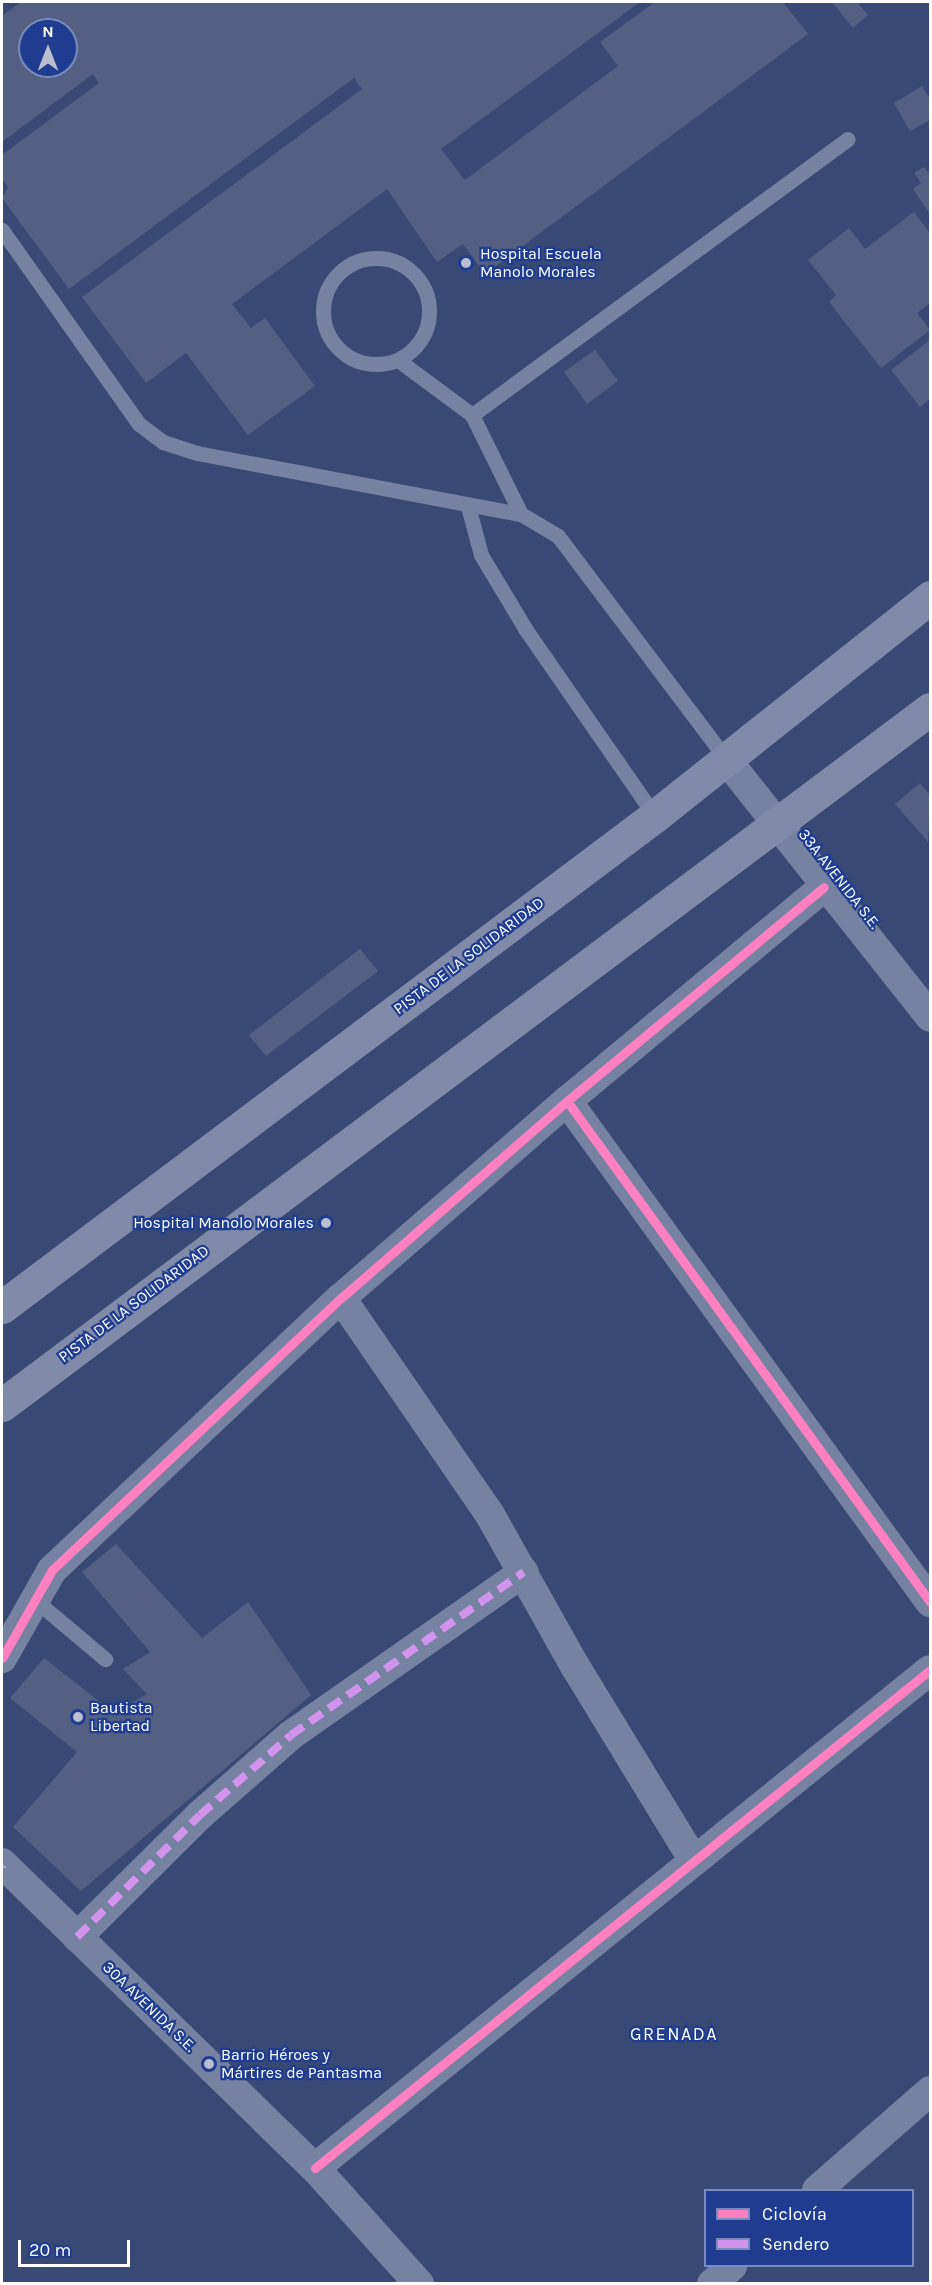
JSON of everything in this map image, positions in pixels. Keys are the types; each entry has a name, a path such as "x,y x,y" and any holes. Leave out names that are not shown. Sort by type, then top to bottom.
{"main road":[{"name":"PISTA DE LA SOLIDARIDAD","path":"2,1307 656,816 725,758 930,597"},
{"name":"PISTA DE LA SOLIDARIDAD","path":"2,1405 930,709"}],"street":[{"name":"33A AVENIDA S.E.","path":"725,758 824,886 930,1017"},
{"path":"2,1658 52,1570 341,1298 567,1101 824,886"},
{"path":"567,1101 930,1602"},
{"path":"341,1298 524,1572 575,1666 692,1858"},
{"path":"77,1937 200,1815 291,1735 524,1572"},
{"path":"315,2168 692,1858 930,1670"},
{"name":"30A AVENIDA S.E.","path":"2,1865 315,2168 419,2283"},
{"path":"818,2189 930,2091"},
{"path":"712,2283 730,2267"}],"lane":[{"path":"472,415 848,139"},
{"path":"2,230 139,424 163,442 197,453 468,506 521,514 558,536 725,758"},
{"path":"398,360 412,351 426,330 430,305 426,289 403,264 371,257 354,262 340,271 324,300 327,333 336,347 365,364 398,360 472,415 521,514"},
{"path":"468,506 481,555 656,816"},
{"path":"35,1600 105,1659"}],"building":[{"path":"21,2 640,2 441,149 465,180 618,66 600,42 655,2 783,2 808,34 485,274 463,244 437,262 387,189 232,304 251,328 265,318 315,386 248,435 186,353 146,383 82,297 362,89 354,78 69,289 2,198 8,187 2,179 2,155 99,83 93,74 2,142 2,16"},
{"path":"832,2 857,2 868,15 853,28"},
{"path":"922,86 930,99 930,120 910,131 894,103"},
{"path":"924,167 930,175 930,214 913,189 921,183 914,173"},
{"path":"914,212 930,233 930,303 917,313 930,330 881,368 829,302 836,295 808,260 849,228 865,249"},
{"path":"930,340 930,399 920,407 891,370"},
{"path":"595,350 618,381 587,404 564,372"},
{"path":"920,783 930,795 928,842 895,804"},
{"path":"360,949 378,971 266,1056 249,1035"},
{"path":"116,1544 202,1638 248,1602 311,1695 81,1891 13,1827 77,1752 10,1698 44,1658 114,1713 147,1694 123,1669 150,1652 82,1572"}],"marked path":[{"path":"77,1937 200,1815 291,1735 524,1572"}],"cycle path":[{"path":"2,1658 52,1570 341,1298 567,1101 824,887"},
{"path":"567,1101 930,1602"},
{"path":"315,2168 930,1670"}],"place":[{"name":"Hospital Escuela Manolo Morales","path":"466,263"},
{"name":"Hospital Manolo Morales","path":"326,1223"},
{"name":"Bautista Libertad","path":"78,1717"},
{"name":"Barrio Héroes y Mártires de Pantasma","path":"209,2064"}],"district":[{"name":"GRENADA","path":"674,2034"}]}
